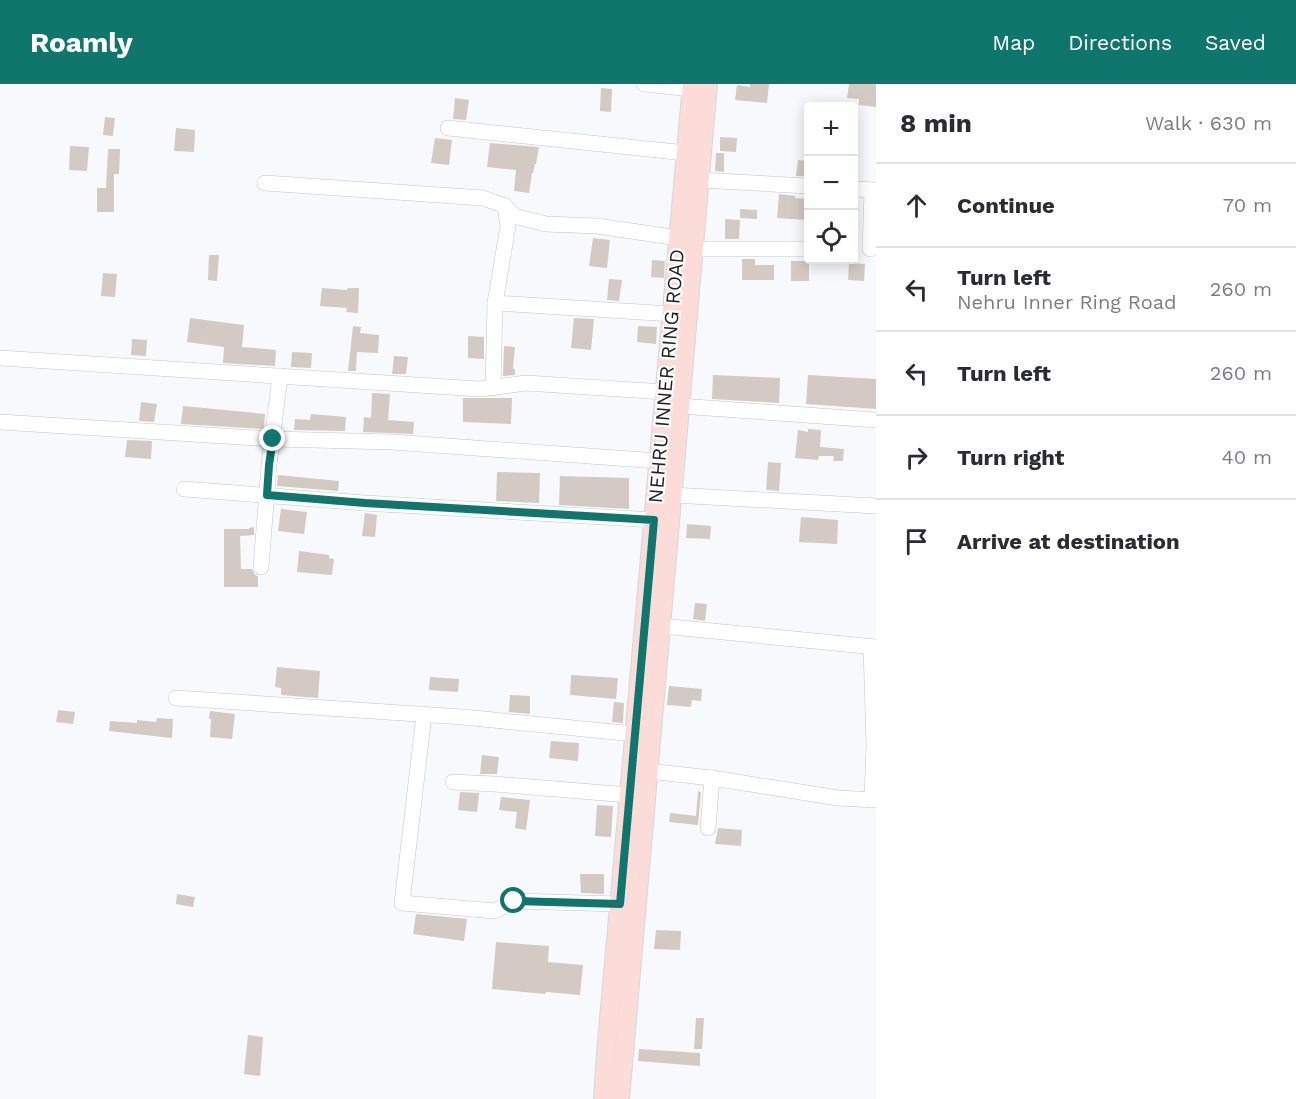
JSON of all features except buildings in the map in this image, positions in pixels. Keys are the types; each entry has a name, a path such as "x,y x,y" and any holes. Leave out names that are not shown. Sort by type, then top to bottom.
{"main road":[{"name":"NEHRU INNER RING ROAD","path":"603,1099 686,153 697,86"},
{"path":"620,1099 699,180 697,86"}],"street":[{"path":"644,84 697,86"},
{"path":"448,128 686,153"},
{"path":"699,180 804,186"},
{"path":"265,183 483,198 505,206 514,216 546,224 597,226 679,237"},
{"path":"858,189 874,190 873,249"},
{"path":"493,388 495,303 508,226 505,206"},
{"path":"693,249 804,249"},
{"path":"495,303 672,314"},
{"path":"0,358 480,388 526,383 665,392"},
{"path":"261,567 269,465 280,376"},
{"path":"680,406 876,420"},
{"path":"0,422 273,439 392,442 659,461"},
{"path":"184,489 654,520"},
{"path":"672,495 876,506"},
{"path":"648,771 712,778 838,798 874,800 874,647 661,626"},
{"path":"176,698 424,715 635,734"},
{"path":"424,715 402,903 495,911 514,901 620,904"},
{"path":"708,828 712,778"},
{"path":"453,782 629,795"}],"route":[{"path":"273,439 267,495 654,520 620,904 514,901"}]}
